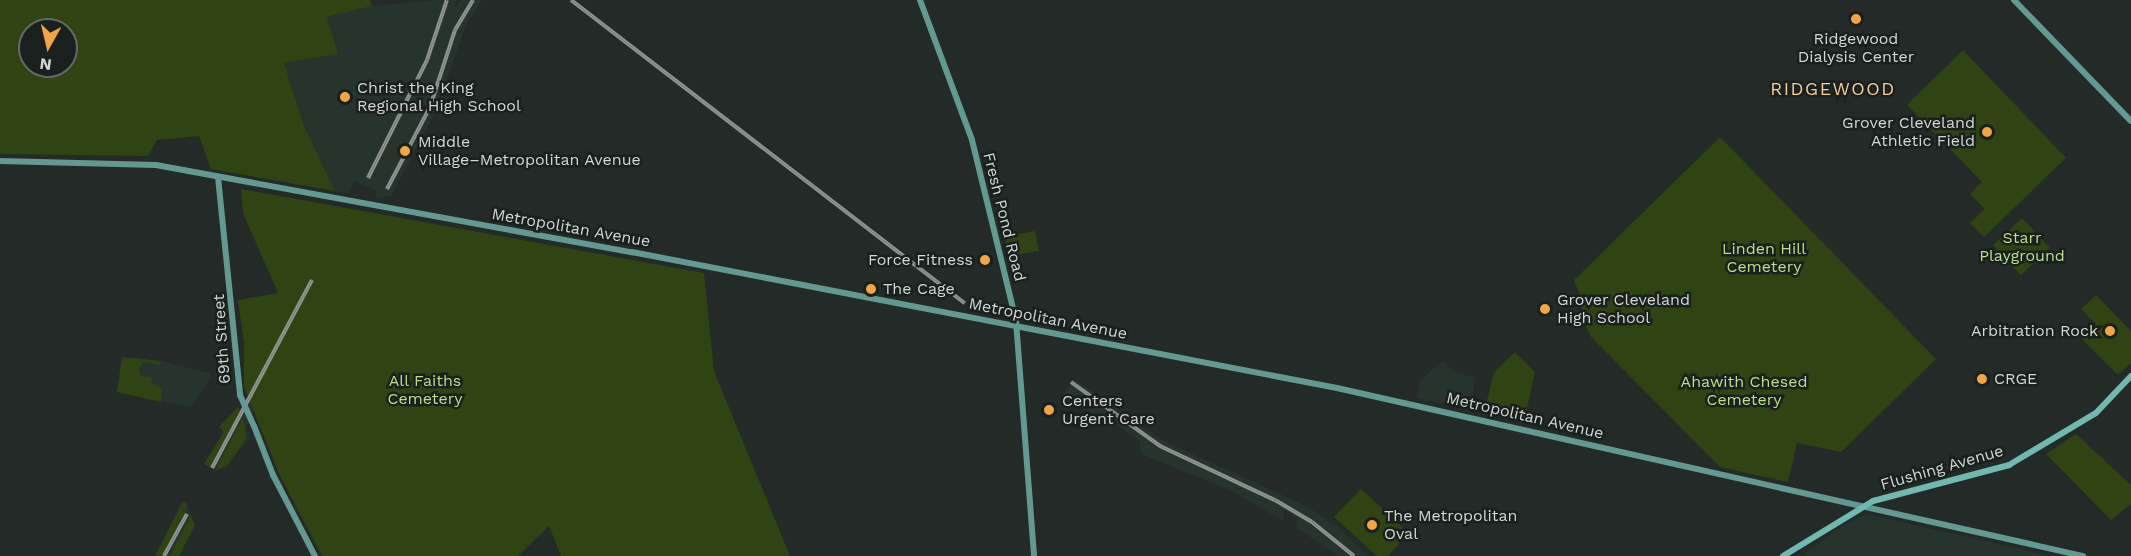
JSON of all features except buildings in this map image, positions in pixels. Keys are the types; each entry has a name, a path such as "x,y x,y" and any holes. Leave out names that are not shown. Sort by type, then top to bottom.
{"main road":[{"name":"Fresh Pond Road","path":"920,0 972,140 1017,327 1034,556"},
{"path":"2014,0 2131,121"},
{"name":"Metropolitan Avenue","path":"0,161 145,164 1017,327 1367,395 2083,556"},
{"name":"69th Street","path":"218,177 240,395 273,475 315,556"},
{"name":"Flushing Avenue","path":"1783,556 1862,506 2000,469 2096,413 2131,376"}],"shaded area":[{"name":"Christ the King Regional High School","path":"457,0 453,12 461,0 482,0 467,23 433,117 391,196 376,198 376,191 355,181 348,193 335,191 304,126 284,63 337,54 327,17 372,6"},
{"path":"309,278 246,428 250,438 226,464 212,468 206,464 233,411 240,410"},
{"path":"122,357 161,361 210,373 211,378 190,407 117,392"},
{"path":"1443,361 1456,373 1475,377 1471,410 1417,398 1420,380"},
{"path":"1074,379 1162,440 1308,507 1339,528 1367,556 1338,556 1297,528 1296,518 1284,510 1283,521 1232,491 1141,454 1139,440 1117,425 1110,428 1064,393"},
{"path":"186,502 195,527 177,556 156,556 180,504"},
{"path":"1866,514 2051,556 1802,556 1841,526"}],"green space":[{"path":"0,0 370,0 372,6 327,17 338,54 284,63 304,126 335,191 211,169 199,136 157,140 148,156 0,154"},
{"name":"Grover Cleveland Athletic Field","path":"1963,50 2066,158 1984,237 1970,223 1985,209 1970,194 1982,182 1907,105"},
{"path":"1720,137 1936,359 1841,452 1797,443 1788,482 1720,467 1591,337 1582,319 1581,298 1574,280"},
{"name":"All Faiths Cemetery","path":"241,189 704,273 714,371 790,556 561,556 549,526 518,556 322,556 279,474 244,387 244,344 238,300 278,293 243,213"},
{"name":"Starr Playground","path":"2022,218 2050,248 2021,275 1993,245"},
{"path":"1035,231 1039,251 1008,257 1005,237"},
{"path":"2096,295 2131,331 2131,363 2118,375 2081,338 2096,324 2081,309"},
{"path":"1515,352 1535,372 1524,422 1484,413 1494,372"},
{"path":"122,357 161,361 160,365 143,362 139,369 140,375 152,378 151,383 162,388 161,402 117,392"},
{"path":"238,407 240,411 210,467 204,464 224,432 219,427"},
{"path":"243,418 247,438 227,466 215,471"},
{"path":"2076,434 2131,485 2131,504 2111,520 2046,454"},
{"name":"The Metropolitan Oval","path":"1361,489 1409,533 1388,556 1377,556 1334,517"},
{"path":"184,500 187,506 182,510 186,512 163,556 155,556"},
{"path":"191,515 195,525 179,556 170,556"}],"railway":[{"path":"368,178 427,60 447,0"},
{"path":"387,189 430,107 455,30 473,0"},
{"path":"571,0 965,303"},
{"path":"212,468 312,280"},
{"path":"1071,382 1160,446 1275,500 1312,522 1354,556"},
{"path":"164,556 187,514"}],"place":[{"name":"Ridgewood Dialysis Center","path":"1856,19"},
{"name":"Christ the King Regional High School","path":"345,97"},
{"name":"Grover Cleveland Athletic Field","path":"1987,132"},
{"name":"Middle Village–Metropolitan Avenue","path":"405,151"},
{"name":"Force Fitness","path":"985,260"},
{"name":"The Cage","path":"871,289"},
{"name":"Grover Cleveland High School","path":"1545,309"},
{"name":"Arbitration Rock","path":"2110,331"},
{"name":"CRGE","path":"1982,379"},
{"name":"Centers Urgent Care","path":"1049,410"},
{"name":"The Metropolitan Oval","path":"1372,525"}],"district":[{"name":"RIDGEWOOD","path":"1833,89"}],"park label":[{"name":"Linden Hill Cemetery","path":"1764,258"},
{"name":"Ahawith Chesed Cemetery","path":"1744,391"}]}
